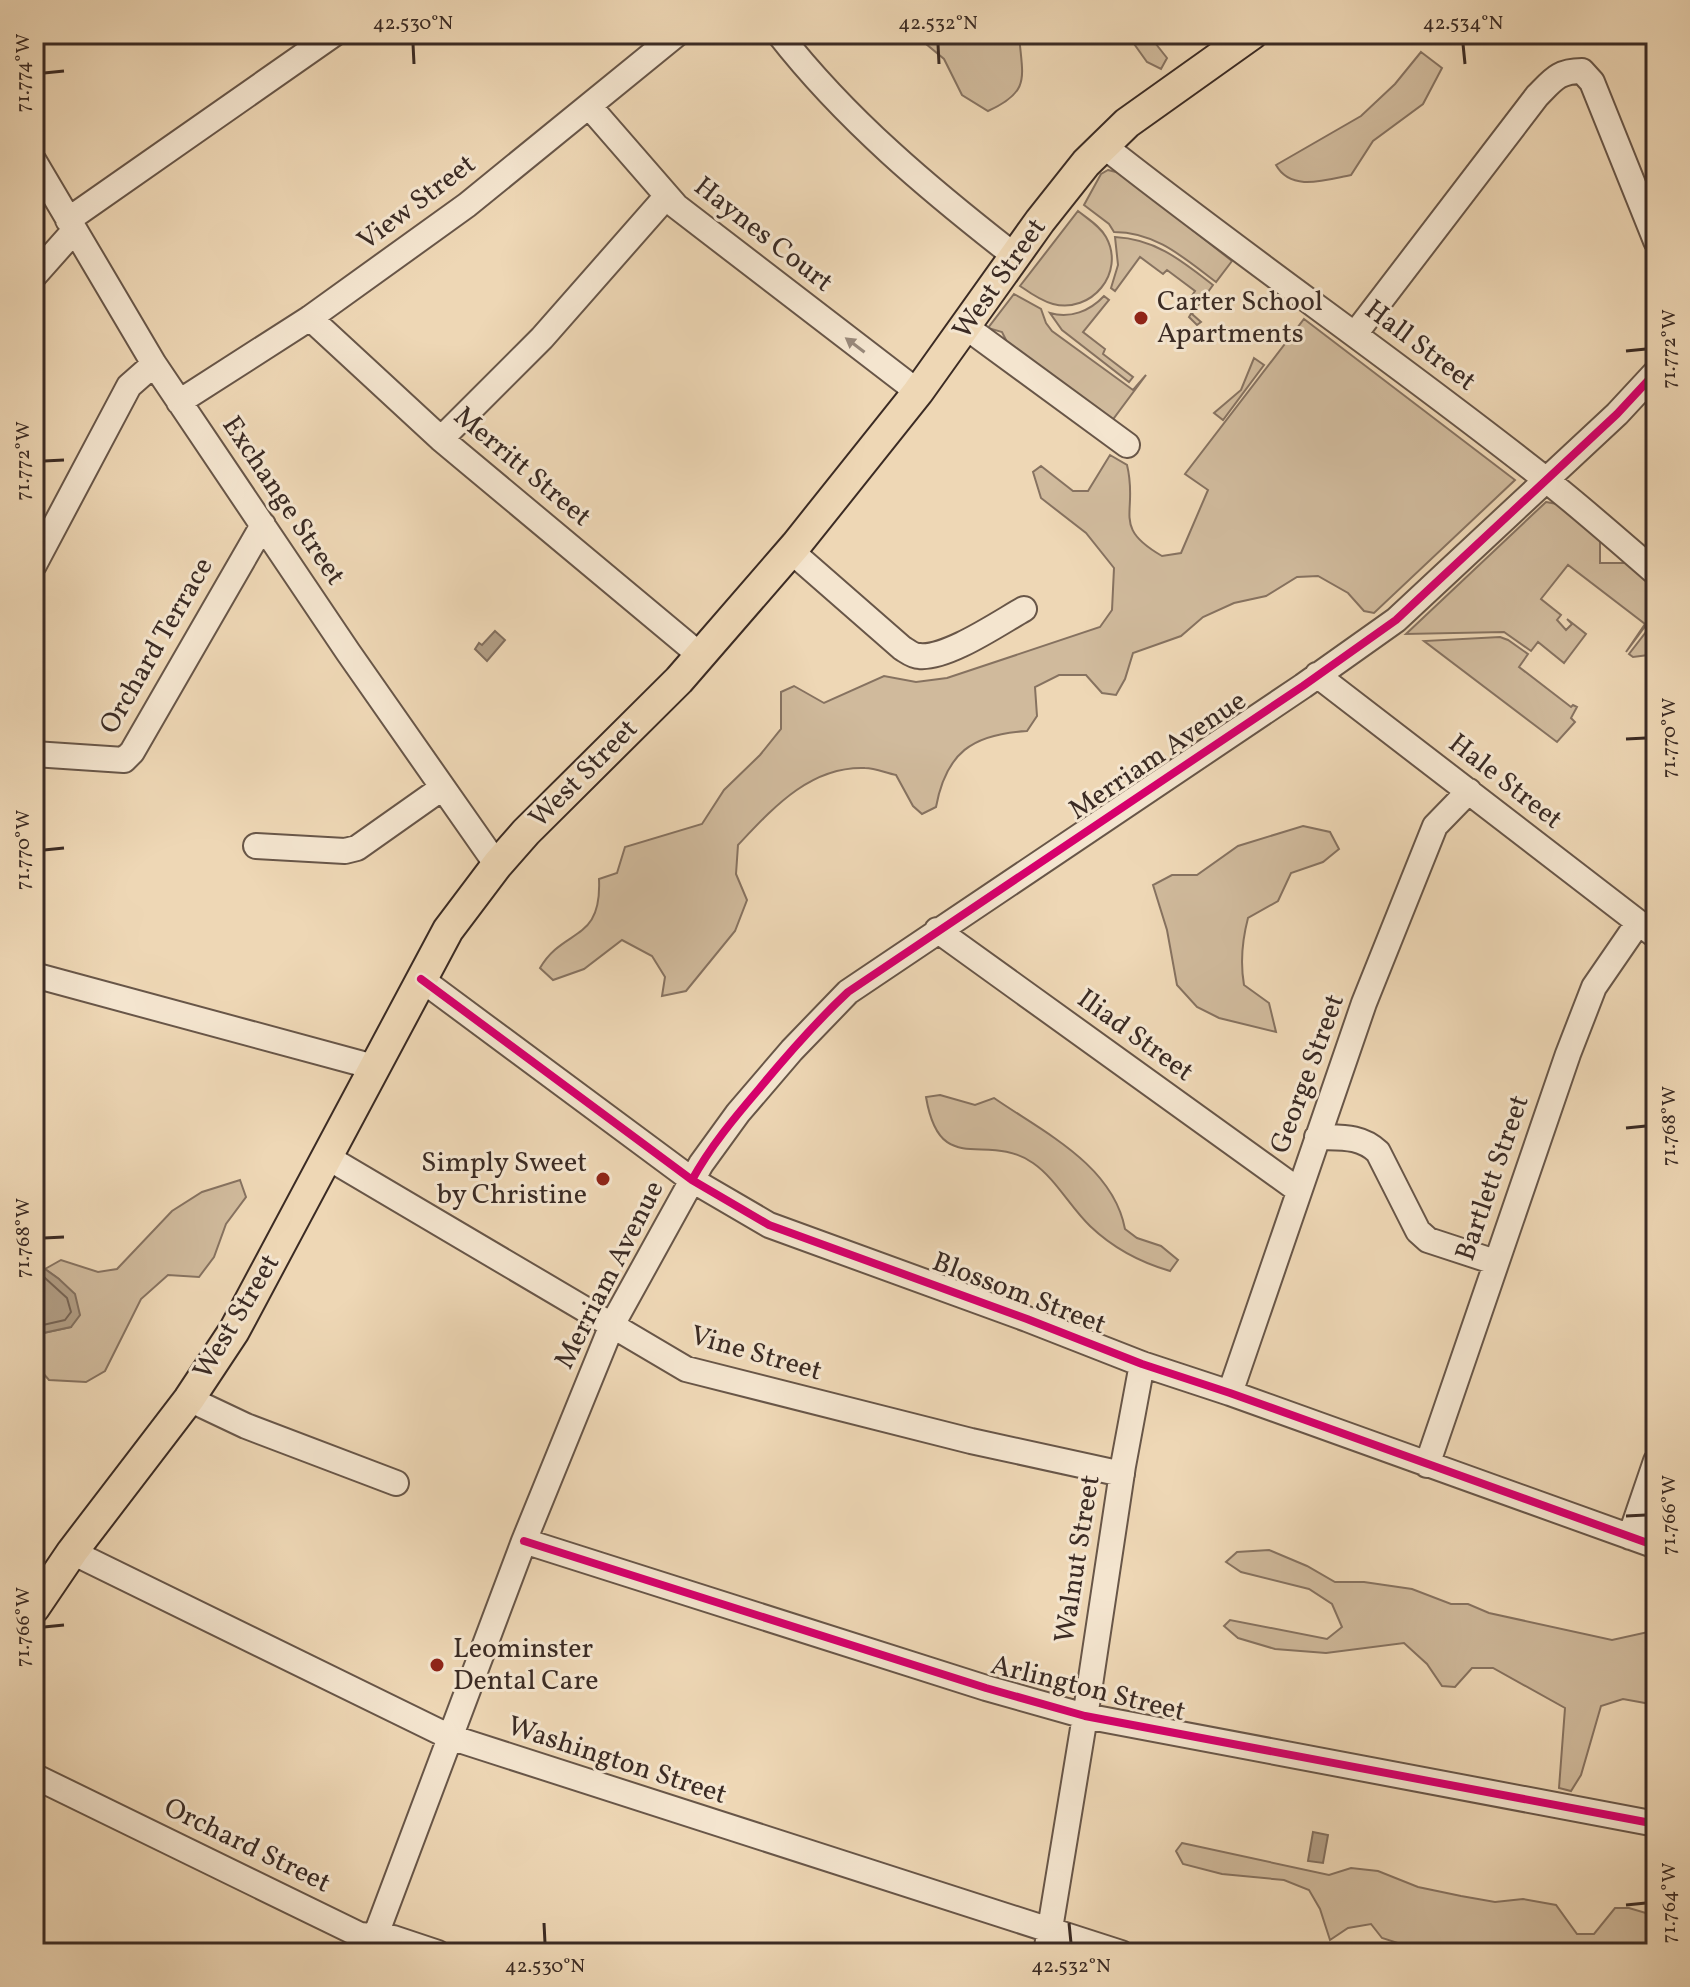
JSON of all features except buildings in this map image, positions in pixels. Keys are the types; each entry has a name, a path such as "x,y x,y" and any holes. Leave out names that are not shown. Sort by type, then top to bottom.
{"main road":[{"name":"West Street","path":"34,1608 72,1552 189,1399 248,1306 448,930 497,865 701,656 791,551 918,392 1068,184 1127,123 1252,34"}],"street":[{"path":"34,276 71,226 334,34"},
{"name":"View Street","path":"179,402 310,318 467,205 677,34"},
{"path":"779,34 832,96 885,148 1016,257"},
{"path":"1355,334 1537,96 1553,79 1568,70 1582,71 1592,82 1656,241"},
{"name":"Haynes Court","path":"589,106 666,197 918,392"},
{"name":"Hall Street","path":"1104,146 1545,479 1656,573"},
{"name":"Exchange Street","path":"34,161 154,364 497,865"},
{"path":"441,439 542,338 666,197"},
{"name":"Merritt Street","path":"310,318 441,439 701,656"},
{"path":"966,327 1127,445"},
{"path":"34,565 129,386 154,364"},
{"name":"Merriam Avenue","path":"372,1945 524,1541 612,1325 701,1164 738,1113 821,1018 848,992 1396,620 1617,414 1656,372"},
{"name":"Orchard Terrace","path":"34,754 124,760 132,752 263,525"},
{"path":"791,551 902,648 917,657 952,648 1024,609"},
{"name":"Hale Street","path":"1317,675 1647,930"},
{"path":"256,846 345,851 357,848 442,788"},
{"name":"George Street","path":"1230,1393 1364,1003 1435,826 1469,791"},
{"name":"Iliad Street","path":"937,930 1298,1190"},
{"name":"Bartlett Street","path":"1427,1465 1495,1262 1594,987 1647,930"},
{"path":"34,975 374,1067"},
{"name":"Blossom Street","path":"421,979 692,1180 744,1212 791,1234 844,1251 1142,1364 1656,1546"},
{"path":"1317,1137 1357,1138 1368,1143 1378,1152 1418,1231 1428,1240 1495,1262"},
{"name":"Vine Street","path":"327,1157 612,1325 654,1353 686,1369 971,1441 1122,1474"},
{"name":"Walnut Street","path":"1048,1941 1142,1364"},
{"path":"189,1399 246,1426 396,1483"},
{"path":"1630,1537 1656,1461"},
{"name":"Arlington Street","path":"524,1541 986,1688 1085,1716 1656,1824"},
{"name":"Washington Street","path":"72,1552 450,1737 875,1876 1048,1941 1121,1953"},
{"name":"Orchard Street","path":"34,1776 360,1935 372,1945 393,1938 438,1953"}],"shaded area":[{"path":"914,34 1019,34 1022,72 1018,89 1012,97 988,111 962,95 944,59"},
{"path":"1127,34 1148,34 1167,58 1161,69 1147,62"},
{"path":"1421,52 1442,68 1423,104 1373,141 1351,175 1309,182 1290,179 1282,173 1276,165 1361,116 1395,84"},
{"path":"1108,170 1120,173 1232,261 1216,282 1156,241 1114,232 1109,224 1084,205 1101,174"},
{"path":"1078,211 1106,237 1112,264 1108,277 1092,297 1080,303 1053,304 1020,286"},
{"path":"1115,237 1156,247 1213,285 1192,314 1201,322 1197,325 1189,317 1192,312 1185,306 1195,291 1167,270 1163,274 1140,257 1115,291 1111,288 1118,265"},
{"path":"1014,294 1041,309 1052,331 1133,390 1146,375 1111,422 1007,342 1002,332 988,328"},
{"path":"1104,296 1109,300 1083,332 1105,349 1103,354 1133,377 1129,382 1062,330 1050,313 1065,315 1079,312"},
{"path":"1304,319 1515,480 1374,613 1364,611 1348,593 1318,576 1297,577 1266,596 1234,603 1203,617 1181,636 1133,653 1116,695 1102,693 1086,675 1059,675 1035,687 1037,716 1027,731 991,737 965,750 947,773 936,807 922,814 913,806 896,775 869,768 845,769 810,782 779,804 738,845 736,874 747,900 735,931 686,991 662,996 665,977 652,956 622,940 584,969 553,980 540,968 550,955 588,924 598,900 599,879 617,873 625,847 702,824 724,790 760,755 781,729 781,692 794,686 824,703 884,676 916,682 947,678 1100,627 1112,610 1114,568 1086,533 1041,498 1033,472 1041,466 1073,491 1088,491 1110,455 1127,465 1131,527 1136,536 1162,556 1181,553 1208,490 1185,474"},
{"path":"1254,358 1264,365 1223,420 1214,413 1241,390"},
{"path":"1546,502 1557,504 1600,537 1600,563 1632,563 1656,579 1656,606 1652,617 1626,652 1645,624 1568,565 1541,599 1561,615 1557,620 1566,630 1572,624 1567,619 1586,634 1564,663 1538,642 1531,651 1504,632 1406,634"},
{"path":"1656,619 1656,654 1633,657 1629,654"},
{"path":"1500,637 1528,654 1519,667 1571,707 1577,707 1571,718 1575,722 1557,742 1424,641"},
{"path":"1303,826 1330,832 1339,849 1323,862 1291,873 1278,901 1248,918 1243,943 1244,985 1269,1003 1276,1032 1219,1018 1197,1007 1177,985 1167,930 1153,885 1172,875 1197,875 1238,846"},
{"path":"940,1095 975,1105 994,1098 1073,1152 1106,1186 1118,1206 1125,1229 1137,1238 1161,1246 1178,1260 1170,1271 1137,1259 1108,1241 1090,1226 1049,1177 1033,1163 998,1150 954,1146 942,1138 933,1122 926,1097"},
{"path":"240,1180 246,1197 226,1224 214,1257 199,1277 168,1275 141,1299 105,1371 86,1382 49,1380 34,1363 34,1335 71,1327 59,1279 45,1269 61,1260 98,1272 117,1269 172,1211 202,1192"},
{"path":"1269,1550 1335,1582 1364,1582 1412,1589 1451,1604 1468,1604 1489,1613 1612,1640 1648,1632 1656,1634 1656,1705 1623,1699 1601,1706 1581,1775 1571,1791 1559,1788 1565,1708 1493,1668 1472,1668 1455,1687 1442,1686 1427,1664 1404,1643 1326,1653 1275,1649 1238,1638 1224,1626 1230,1620 1327,1639 1342,1627 1332,1604 1309,1589 1241,1572 1226,1562 1237,1552"},
{"path":"1182,1843 1329,1875 1351,1868 1378,1871 1418,1887 1461,1896 1495,1902 1523,1899 1556,1905 1577,1934 1594,1934 1615,1908 1629,1908 1656,1916 1656,1953 1429,1953 1382,1938 1371,1924 1348,1928 1330,1940 1320,1909 1309,1890 1284,1880 1222,1874 1183,1864 1176,1851"}],"water":[{"path":"495,631 505,640 487,661 475,649"},
{"path":"34,1255 45,1269 75,1294 80,1315 71,1327 34,1335"},
{"path":"1313,1832 1328,1835 1323,1863 1308,1861"}],"cycle path":[{"path":"692,1180 741,1110 802,1039 848,992 1396,620 1617,414 1656,372"},
{"path":"421,979 692,1180 769,1225 1142,1364 1656,1546"},
{"path":"524,1541 986,1688 1085,1716 1656,1824"}],"place":[{"name":"Carter School Apartments","path":"1141,318"},
{"name":"Simply Sweet by Christine","path":"603,1179"},
{"name":"Leominster Dental Care","path":"437,1665"}]}
